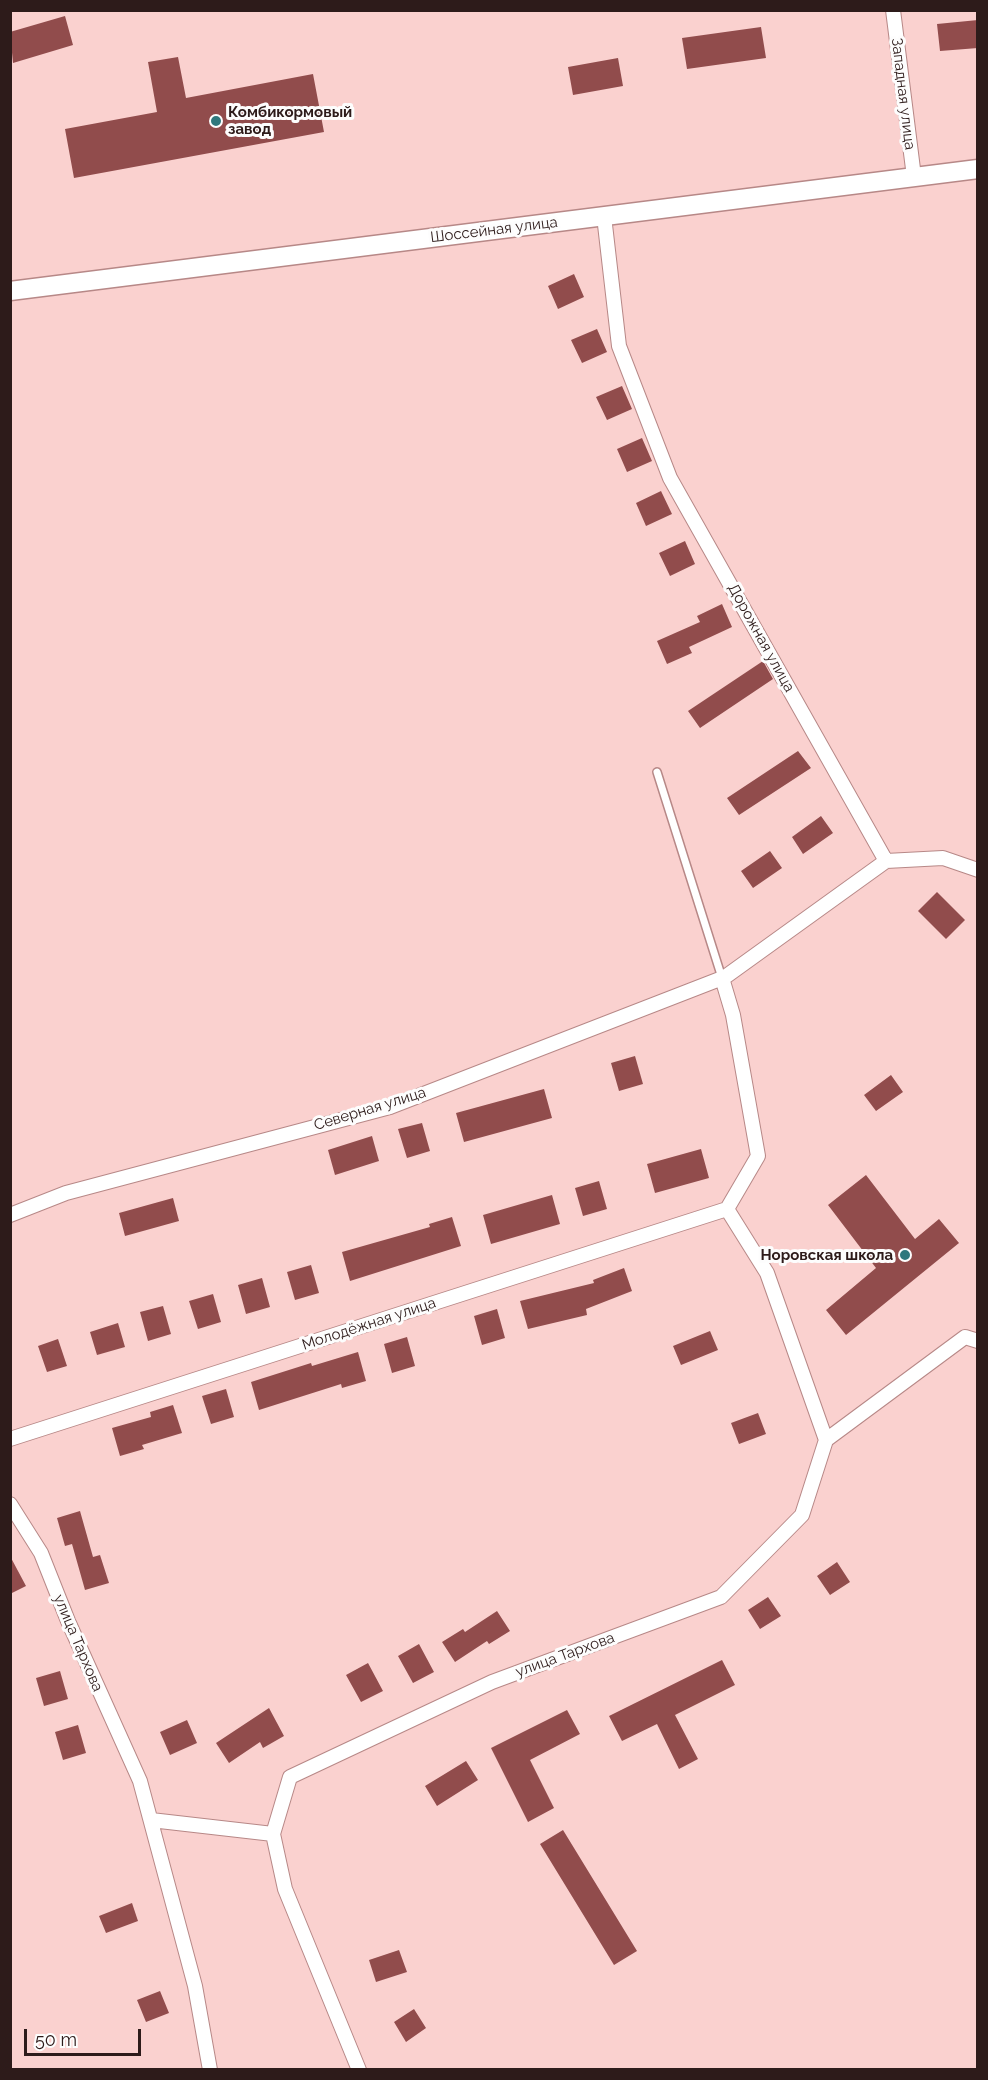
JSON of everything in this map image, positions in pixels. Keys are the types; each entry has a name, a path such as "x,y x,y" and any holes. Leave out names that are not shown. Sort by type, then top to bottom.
{"main road":[{"name":"Шоссейная улица","path":"10,291 978,169"}],"street":[{"name":"Западная улица","path":"893,10 914,177"},
{"name":"Дорожная улица","path":"604,216 619,346 670,478 886,861"},
{"path":"978,870 943,858 886,861 722,978 734,1015 758,1156 727,1209 767,1273 825,1440 965,1337 978,1341"},
{"name":"Северная улица","path":"10,1215 66,1193 390,1107 722,978"},
{"name":"Молодёжная улица","path":"10,1439 727,1209"},
{"name":"улица Тархова","path":"359,2070 285,1889 273,1834 290,1777 492,1682 721,1597 802,1515 825,1440"},
{"name":"улица Тархова","path":"10,1503 41,1553 68,1621 140,1781 195,1986 210,2070"},
{"path":"151,1820 273,1834"}],"lane":[{"path":"657,772 722,978"}],"building":[{"path":"65,16 73,45 13,63 10,32"},
{"path":"978,20 978,48 940,51 937,24"},
{"path":"761,27 766,58 687,69 682,38"},
{"name":"Комбикормовый завод","path":"178,57 186,98 313,74 324,132 74,178 65,129 157,112 148,62"},
{"path":"618,58 623,86 573,95 568,67"},
{"path":"574,274 584,297 558,309 548,286"},
{"path":"597,329 607,352 582,363 571,340"},
{"path":"622,386 632,409 607,420 596,397"},
{"path":"642,438 652,461 627,472 617,449"},
{"path":"661,491 672,514 646,526 636,503"},
{"path":"685,541 695,564 670,576 659,553"},
{"path":"722,604 732,627 689,647 692,653 667,664 657,641 700,622 697,616"},
{"path":"763,661 773,679 700,728 688,711"},
{"path":"798,751 811,768 739,815 727,798"},
{"path":"821,816 833,833 803,854 792,837"},
{"path":"770,851 782,868 753,888 741,871"},
{"path":"937,892 965,920 946,939 918,911"},
{"path":"635,1056 643,1084 619,1091 611,1063"},
{"path":"891,1075 903,1092 876,1111 864,1095"},
{"path":"544,1089 552,1118 464,1142 456,1113"},
{"path":"422,1123 430,1151 407,1158 398,1129"},
{"path":"372,1136 379,1161 335,1175 328,1150"},
{"path":"701,1149 709,1178 655,1193 647,1164"},
{"name":"Норовская школа","path":"866,1175 915,1239 939,1219 959,1243 846,1335 826,1310 876,1268 828,1205"},
{"path":"599,1181 607,1209 583,1216 575,1188"},
{"path":"552,1195 560,1224 491,1244 483,1215"},
{"path":"173,1198 179,1221 125,1236 119,1213"},
{"path":"452,1217 461,1246 350,1281 342,1252 430,1227 429,1224"},
{"path":"311,1265 319,1293 295,1300 287,1272"},
{"path":"624,1268 632,1291 586,1309 587,1315 528,1329 520,1301 594,1283 593,1280"},
{"path":"262,1278 270,1307 246,1314 238,1285"},
{"path":"213,1294 221,1322 198,1329 189,1301"},
{"path":"163,1306 171,1334 148,1341 140,1312"},
{"path":"497,1309 505,1338 482,1345 474,1316"},
{"path":"118,1323 125,1347 97,1355 90,1332"},
{"path":"710,1331 718,1350 681,1365 673,1346"},
{"path":"407,1337 415,1366 392,1373 384,1344"},
{"path":"58,1339 67,1366 47,1372 38,1346"},
{"path":"358,1352 366,1381 342,1388 341,1384 259,1410 251,1382 311,1363 312,1366"},
{"path":"226,1389 234,1417 211,1424 202,1396"},
{"path":"173,1405 182,1433 142,1445 144,1449 120,1456 112,1428 151,1417 150,1412"},
{"path":"758,1413 766,1434 739,1444 731,1423"},
{"path":"80,1511 93,1557 100,1555 109,1583 85,1590 72,1544 65,1546 57,1518"},
{"path":"10,1556 26,1586 10,1594"},
{"path":"837,1562 850,1582 830,1595 817,1576"},
{"path":"768,1597 781,1616 760,1629 748,1610"},
{"path":"497,1611 510,1631 489,1644 487,1641 455,1662 442,1642 463,1629 465,1632"},
{"path":"419,1644 434,1672 413,1683 398,1656"},
{"path":"722,1660 735,1685 675,1715 698,1759 679,1769 657,1724 622,1741 609,1716"},
{"path":"368,1663 383,1691 361,1702 346,1675"},
{"path":"60,1671 68,1699 44,1706 36,1678"},
{"path":"269,1708 284,1736 263,1748 260,1742 229,1763 216,1743"},
{"path":"567,1710 580,1734 530,1760 554,1808 528,1822 491,1748"},
{"path":"187,1720 197,1743 170,1755 160,1732"},
{"path":"78,1725 86,1753 63,1760 55,1732"},
{"path":"466,1761 478,1780 437,1806 425,1786"},
{"path":"563,1830 637,1951 614,1965 540,1844"},
{"path":"132,1903 138,1921 106,1933 99,1916"},
{"path":"399,1950 407,1972 376,1982 369,1960"},
{"path":"160,1991 169,2013 146,2022 137,2000"},
{"path":"414,2009 426,2028 406,2042 394,2022"}],"place":[{"name":"Комбикормовый завод","path":"216,121"},
{"name":"Норовская школа","path":"905,1255"}]}
